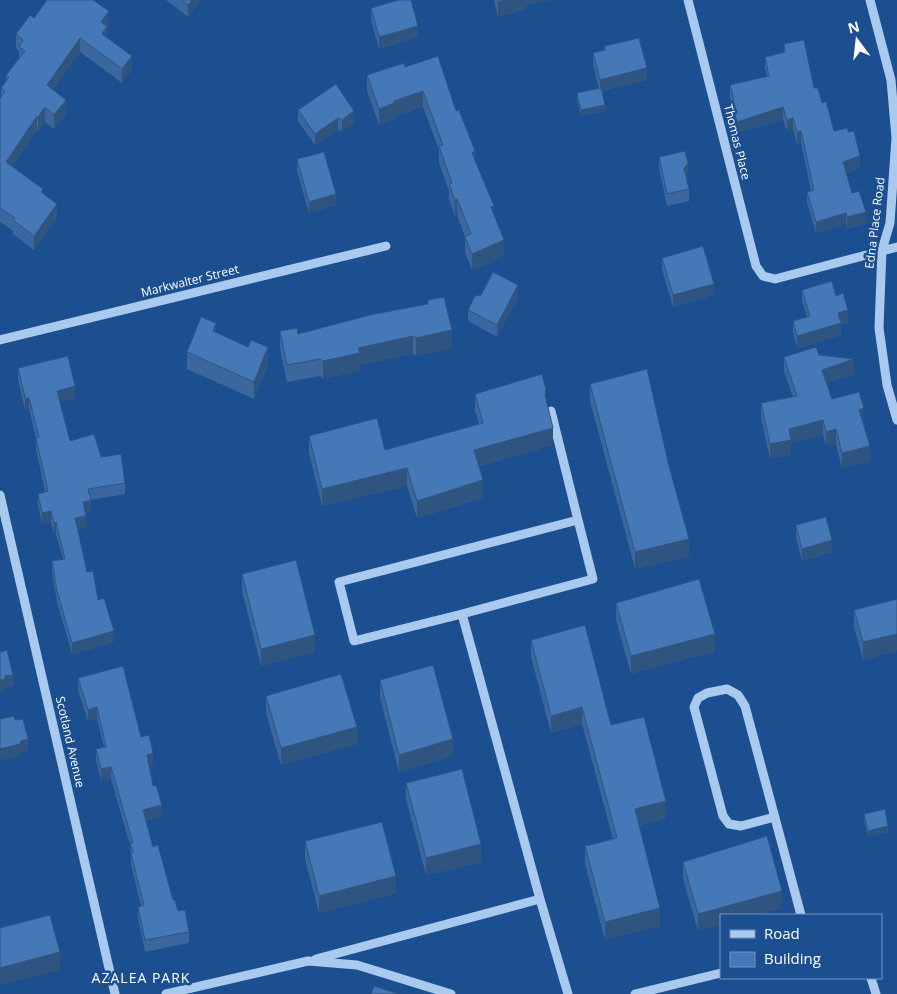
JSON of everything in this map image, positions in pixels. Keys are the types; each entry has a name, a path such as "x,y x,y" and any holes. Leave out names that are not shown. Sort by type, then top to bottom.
{"street":[{"name":"Thomas Place","path":"688,0 756,266 764,276 775,279 882,250"},
{"name":"Edna Place Road","path":"870,0 891,80 896,138 890,223 882,250 878,328 887,385 897,420"},
{"name":"Markwalter Street","path":"0,340 386,246"},
{"path":"882,250 897,247"},
{"path":"551,411 593,579 354,641 339,582 578,520"},
{"name":"Scotland Avenue","path":"0,495 115,994"},
{"path":"462,614 568,994"},
{"path":"775,817 741,826 729,824 723,816 694,707 698,698 707,693 727,690 738,696 746,706 801,914"},
{"path":"166,994 308,961 540,899"},
{"path":"308,961 357,965 451,994"},
{"path":"635,994 720,973"},
{"path":"871,979 876,994"}],"building":[{"path":"47,0 93,0 109,11 101,22 107,26 102,34 132,56 122,69 80,38 47,85 66,100 54,115 45,107 6,162 43,189 41,192 57,204 34,236 13,220 15,218 0,208 0,98 5,91 1,88 9,77 6,75 25,51 19,47 23,40 16,34 30,15 34,18"},
{"path":"182,0 192,0 188,5"},
{"path":"399,0 411,0 418,26 379,37 371,8"},
{"path":"639,38 647,68 600,80 593,53 605,50 605,46"},
{"path":"804,40 814,88 818,88 822,103 826,101 834,131 848,128 848,132 854,131 860,156 843,162 852,193 859,191 866,212 847,217 846,213 816,222 807,192 814,190 801,131 797,132 793,118 787,120 783,107 737,122 731,101 734,100 730,85 769,76 765,57 785,52 784,44"},
{"path":"438,56 456,111 459,110 475,151 472,153 494,206 491,207 504,240 472,254 465,237 471,234 449,184 452,183 439,146 443,145 423,91 394,101 394,103 379,109 367,75 404,63 405,67"},
{"path":"336,84 354,111 342,120 338,118 315,134 298,110"},
{"path":"601,88 605,105 581,110 577,93"},
{"path":"685,151 688,164 684,168 689,189 667,194 659,157"},
{"path":"324,152 336,194 309,202 297,159"},
{"path":"703,246 714,284 673,295 662,258"},
{"path":"493,272 518,285 497,325 468,310 475,296 481,295"},
{"path":"832,281 836,296 843,293 848,310 838,313 841,323 797,336 793,321 810,316 802,290"},
{"path":"444,297 452,330 358,348 360,353 323,361 320,359 287,365 280,331 297,328 298,334 374,314 428,304 428,300"},
{"path":"201,317 216,323 213,331 248,347 251,340 268,347 254,382 187,352"},
{"path":"816,347 819,355 854,359 822,370 832,399 859,392 864,408 859,410 870,446 842,453 836,429 826,432 823,420 789,429 791,440 770,444 761,403 797,396 784,357"},
{"path":"68,356 75,386 57,391 70,441 94,434 101,457 121,454 125,483 88,489 91,500 83,502 86,516 75,518 87,572 93,571 98,600 104,598 114,631 72,643 57,591 52,561 65,559 56,522 54,523 51,511 42,513 38,494 48,491 36,438 39,437 29,398 25,398 18,368"},
{"path":"647,369 668,462 689,539 635,552 590,384"},
{"path":"542,374 553,428 474,450 483,480 417,501 407,468 322,489 309,436 377,418 385,450 483,423 475,394"},
{"path":"826,517 832,540 802,549 796,525"},
{"path":"296,560 315,635 261,649 242,574"},
{"path":"699,579 715,634 631,656 616,603"},
{"path":"897,599 897,634 863,642 854,610"},
{"path":"585,625 611,725 644,717 666,801 635,809 660,908 605,922 585,846 617,838 582,707 551,716 531,640"},
{"path":"0,650 1,652 7,650 13,675 5,676 5,679 0,680"},
{"path":"433,665 453,739 399,755 380,680"},
{"path":"123,666 141,737 149,735 153,753 147,755 153,786 156,785 162,805 143,810 153,847 158,845 173,900 175,900 178,911 185,910 189,932 145,940 138,907 144,905 131,854 133,852 130,843 133,843 111,767 101,769 96,749 106,747 97,707 88,710 78,678"},
{"path":"341,674 357,727 281,748 266,696"},
{"path":"14,716 15,720 23,719 28,739 21,741 20,744 0,749 0,719"},
{"path":"462,769 481,844 426,858 406,783"},
{"path":"885,809 888,826 868,831 864,814"},
{"path":"382,822 396,876 319,896 305,841"},
{"path":"767,836 782,891 698,914 683,862"},
{"path":"50,915 60,952 0,968 0,928"},
{"path":"374,986 399,994 371,994"}],"district":[{"name":"AZALEA PARK","path":"141,978"}]}
